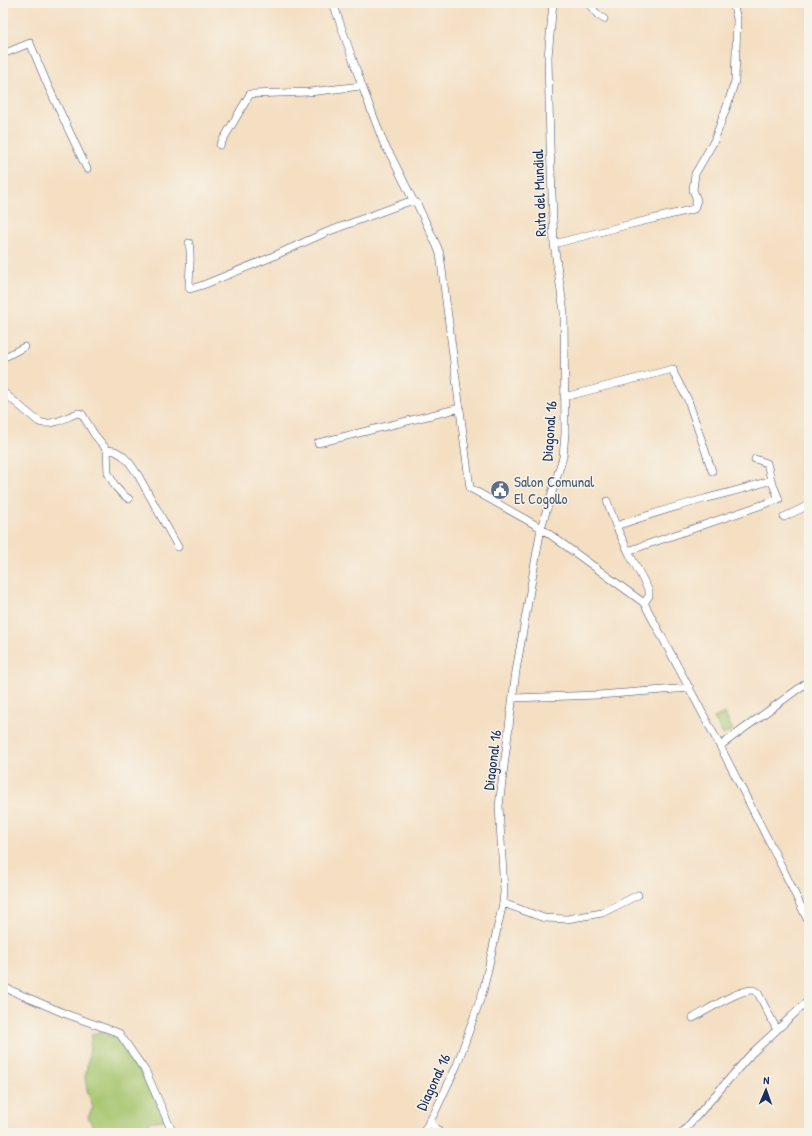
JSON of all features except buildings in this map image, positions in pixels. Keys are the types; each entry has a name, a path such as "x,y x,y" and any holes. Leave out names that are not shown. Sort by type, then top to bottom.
{"street":[{"path":"333,3 384,144 413,200 418,204 440,254 470,488 541,528 644,603 720,746 809,923"},
{"path":"549,3 549,15 551,19"},
{"name":"Ruta del Mundial","path":"553,3 548,57 550,144 554,244 564,312 564,382"},
{"path":"588,3 598,15 604,19"},
{"path":"554,244 694,210 697,200 692,190 695,174 714,141 727,106 734,81 737,19 732,3"},
{"path":"3,54 30,43 48,86 87,169"},
{"path":"220,145 250,94 309,92 362,86"},
{"path":"189,243 191,250 191,266 189,273 190,289 267,260 327,232 413,200"},
{"path":"3,358 24,347"},
{"path":"564,397 673,369 688,400 712,471"},
{"name":"Diagonal 16","path":"423,1133 435,1112 457,1065 483,991 503,903 504,891 499,806 516,671 541,528 563,457 565,433 564,382"},
{"path":"3,392 39,422 44,424 51,424 78,413 82,414 94,434 107,450 108,473 115,486 129,499"},
{"path":"318,443 460,408"},
{"path":"107,450 115,451 122,455 138,474 178,547"},
{"path":"628,551 779,499 771,480 768,463 755,459"},
{"path":"616,526 649,514 758,485 771,480"},
{"path":"607,501 616,526 649,591 649,596 644,603"},
{"path":"784,517 809,506"},
{"path":"720,746 809,681"},
{"path":"513,698 598,695 690,688"},
{"path":"503,903 544,918 567,919 602,913 638,895"},
{"path":"3,987 66,1014 119,1033 146,1072 171,1129 176,1133"},
{"path":"693,1018 737,994 754,990 758,993 777,1030"},
{"path":"683,1133 751,1054 809,1000"},
{"path":"429,1121 440,1133"}],"green space":[{"path":"724,713 733,730 723,735 714,718"},
{"path":"102,1032 119,1040 139,1068 148,1085 164,1120 149,1122 151,1133 100,1133 93,1127 88,1117 93,1107 87,1090 85,1077 92,1034"}],"place":[{"name":"Salon Comunal El Cogollo","path":"500,490"}]}
